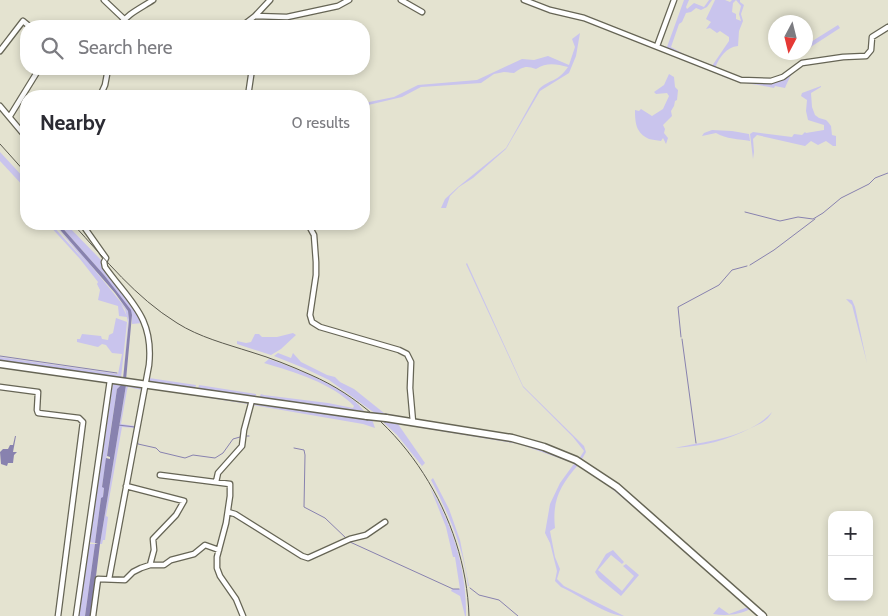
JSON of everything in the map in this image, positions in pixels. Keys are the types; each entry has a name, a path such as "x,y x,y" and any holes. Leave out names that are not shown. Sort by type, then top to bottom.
{"main road":[{"path":"0,364 413,422 512,438 544,447 576,460 617,487 763,616"}],"street":[{"path":"104,0 124,19 153,0"},
{"path":"250,20 270,0"},
{"path":"255,16 287,17 338,6 349,0"},
{"path":"401,0 422,12"},
{"path":"524,0 550,10 584,18 735,79 771,81 783,77 802,63 868,56 871,50 872,37 888,27"},
{"path":"657,46 674,0"},
{"path":"0,51 20,25"},
{"path":"25,90 34,75"},
{"path":"102,90 107,75"},
{"path":"249,90 251,75"},
{"path":"10,116 20,99"},
{"path":"0,106 20,129"},
{"path":"86,230 106,258 104,262 105,267 137,308 146,326 150,351 109,579"},
{"path":"311,230 314,235 316,262 310,315 312,322 320,327 407,354 411,362 410,388 413,422"},
{"path":"76,616 110,380"},
{"path":"0,387 38,392 36,410 38,412 79,418 82,422 58,616"},
{"path":"216,482 218,473 242,446 252,400"},
{"path":"160,475 230,484 228,512 217,563 218,572 236,598 243,616"},
{"path":"126,486 184,501 176,516 153,540 154,550 150,565"},
{"path":"228,512 308,558 350,539 366,535 385,522"},
{"path":"93,616 98,579 125,580 133,572 150,565 164,565 172,560 194,554 205,545 219,550"}],"shaded area":[{"path":"684,0 689,0 687,9 694,3 704,7 709,0 712,0 707,7 701,10 696,8 686,13 679,24 671,47 689,57 689,59 659,46 667,47"},
{"path":"715,0 730,2 732,0 736,0 740,0 744,5 741,14 743,21 739,31 738,46 730,48 719,60 715,68 691,60 692,57 712,66 729,41 729,37 720,31 717,33 710,28 706,29 711,22 706,19","holes":["736,0 741,6 739,14 741,21 736,19 736,14 732,12 733,3"]},
{"path":"584,20 720,74 720,75"},
{"path":"838,25 840,28 813,45 813,41"},
{"path":"580,33 576,56 569,73 540,91 506,149 473,178 459,187 450,196 446,208 441,208 445,199 458,187 506,148 539,89 561,75 568,67 552,64 536,69 524,67 514,73 494,74 481,83 421,87 402,97 370,105 370,102 394,97 418,85 477,80 522,59 534,60 548,56 569,65 575,47 572,39"},
{"path":"872,40 873,52 871,55 865,59 844,60 867,57 872,52"},
{"path":"830,60 844,60 810,63"},
{"path":"795,70 785,88 741,82 773,82"},
{"path":"669,74 674,77 675,87 678,90 677,100 671,111 672,116 663,125 664,133 668,138 666,144 663,138 661,141 650,139 641,134 636,123 635,110 639,111 641,109 652,116 663,109 669,96 667,93 656,94 654,92 664,85"},
{"path":"821,86 811,93 812,107 815,115 826,120 831,126 832,135 836,136 836,146 826,141 818,145 811,141 805,146 757,135 753,139 753,159 750,134 753,132 792,137 794,134 802,135 805,132 824,130 824,125 808,120 806,111 807,100 801,96 802,93"},
{"path":"712,130 749,134 750,141 728,138 716,133 702,136 704,133"},
{"path":"0,152 20,174 20,183 0,161"},
{"path":"53,230 56,230 110,290 122,306 127,317 119,316 118,306 98,300 100,290 98,282"},
{"path":"59,230 84,257 128,311 129,320 123,379 128,322 125,309"},
{"path":"60,230 64,230 104,275 131,310 126,380 123,379 129,320 128,311 115,293"},
{"path":"64,230 72,230 101,260 103,268 135,309 142,323 132,324 132,314 104,275"},
{"path":"467,263 523,386 584,446 586,452 581,461 560,451 418,420 500,433 540,443 559,450 579,459 584,451 573,437 523,387"},
{"path":"846,299 852,300 855,307 867,363 852,305"},
{"path":"116,318 127,322 121,378 0,361 0,357 118,374 122,354 112,353 106,345 102,344 98,347 77,342 77,339 80,339 82,334 101,336 102,339 108,340 109,335 113,333"},
{"path":"293,333 296,335 281,349 271,355 237,344 237,341 251,342 255,334 259,334 262,337 277,337"},
{"path":"278,353 291,358 293,353 301,362 335,377 340,382 354,389 384,413 409,418 407,420 376,414 329,380 274,356"},
{"path":"269,359 307,374 346,394 364,411 357,410 356,412 259,398 261,394 353,408 354,406 335,391 312,379 264,363"},
{"path":"149,378 196,385 195,389 148,382"},
{"path":"113,383 122,384 117,389 102,487 104,487 103,498 101,498 95,543 89,542"},
{"path":"122,384 126,385 100,544 91,616 85,616 95,544 98,544 95,543 101,498 103,497 104,488 102,487 106,458 110,459 107,456 117,389"},
{"path":"126,385 143,386 142,390 128,387 127,390 121,424 135,426 135,428 122,427 106,516 108,517 105,540 100,544"},
{"path":"199,385 256,395 255,397 198,389"},
{"path":"146,386 249,401 248,404 146,388"},
{"path":"253,401 372,419 375,428 363,424 252,405"},
{"path":"382,421 522,442 574,461 573,463 519,444 398,424 425,463 422,466 397,435"},
{"path":"749,429 742,433 723,440 675,448 714,440"},
{"path":"15,436 13,452 17,452 14,455 13,463 8,463 7,466 1,464 0,452 13,445"},
{"path":"576,461 595,472 655,522 655,525 599,478 578,465 566,480 556,501 555,528 550,531 555,557 560,569 557,579 564,586 624,616 601,609 561,587 555,581 557,571 550,543 545,533 550,504 560,483"},
{"path":"433,478 449,509 460,540 469,586 459,544 431,480"},
{"path":"430,487 452,533 457,549 464,582 466,616 460,596 451,591 452,589 460,589 455,557 453,557 446,527"},
{"path":"659,527 740,600 658,528"},
{"path":"89,544 95,544 85,616 78,616"},
{"path":"613,550 624,562 622,564 611,555 598,570 622,591 634,576 623,566 626,564 639,575 621,596 599,578 595,572 606,554"},
{"path":"719,607 729,614 748,607 750,609 737,614 728,615 713,614"}],"waterway":[{"path":"745,212 780,221 798,217 813,219 841,198 869,184 875,178 888,173"},
{"path":"750,265 774,250 815,219"},
{"path":"681,337 678,307 719,285 732,270 747,266"},
{"path":"682,339 696,443"},
{"path":"0,356 117,373"},
{"path":"118,425 135,427"},
{"path":"137,439 138,444 156,448 160,452 185,458 193,455 215,458 223,453 233,439 240,437"},
{"path":"294,448 304,450 305,455 304,507 325,518 347,539"},
{"path":"350,542 453,589 459,589"},
{"path":"470,588 479,595 499,600 518,616"}],"railway":[{"path":"0,144 20,166"},
{"path":"78,230 134,290 177,323 203,336 274,360 311,375 344,393 374,416 401,443 423,473 442,507 456,542 465,579 469,616"}]}
